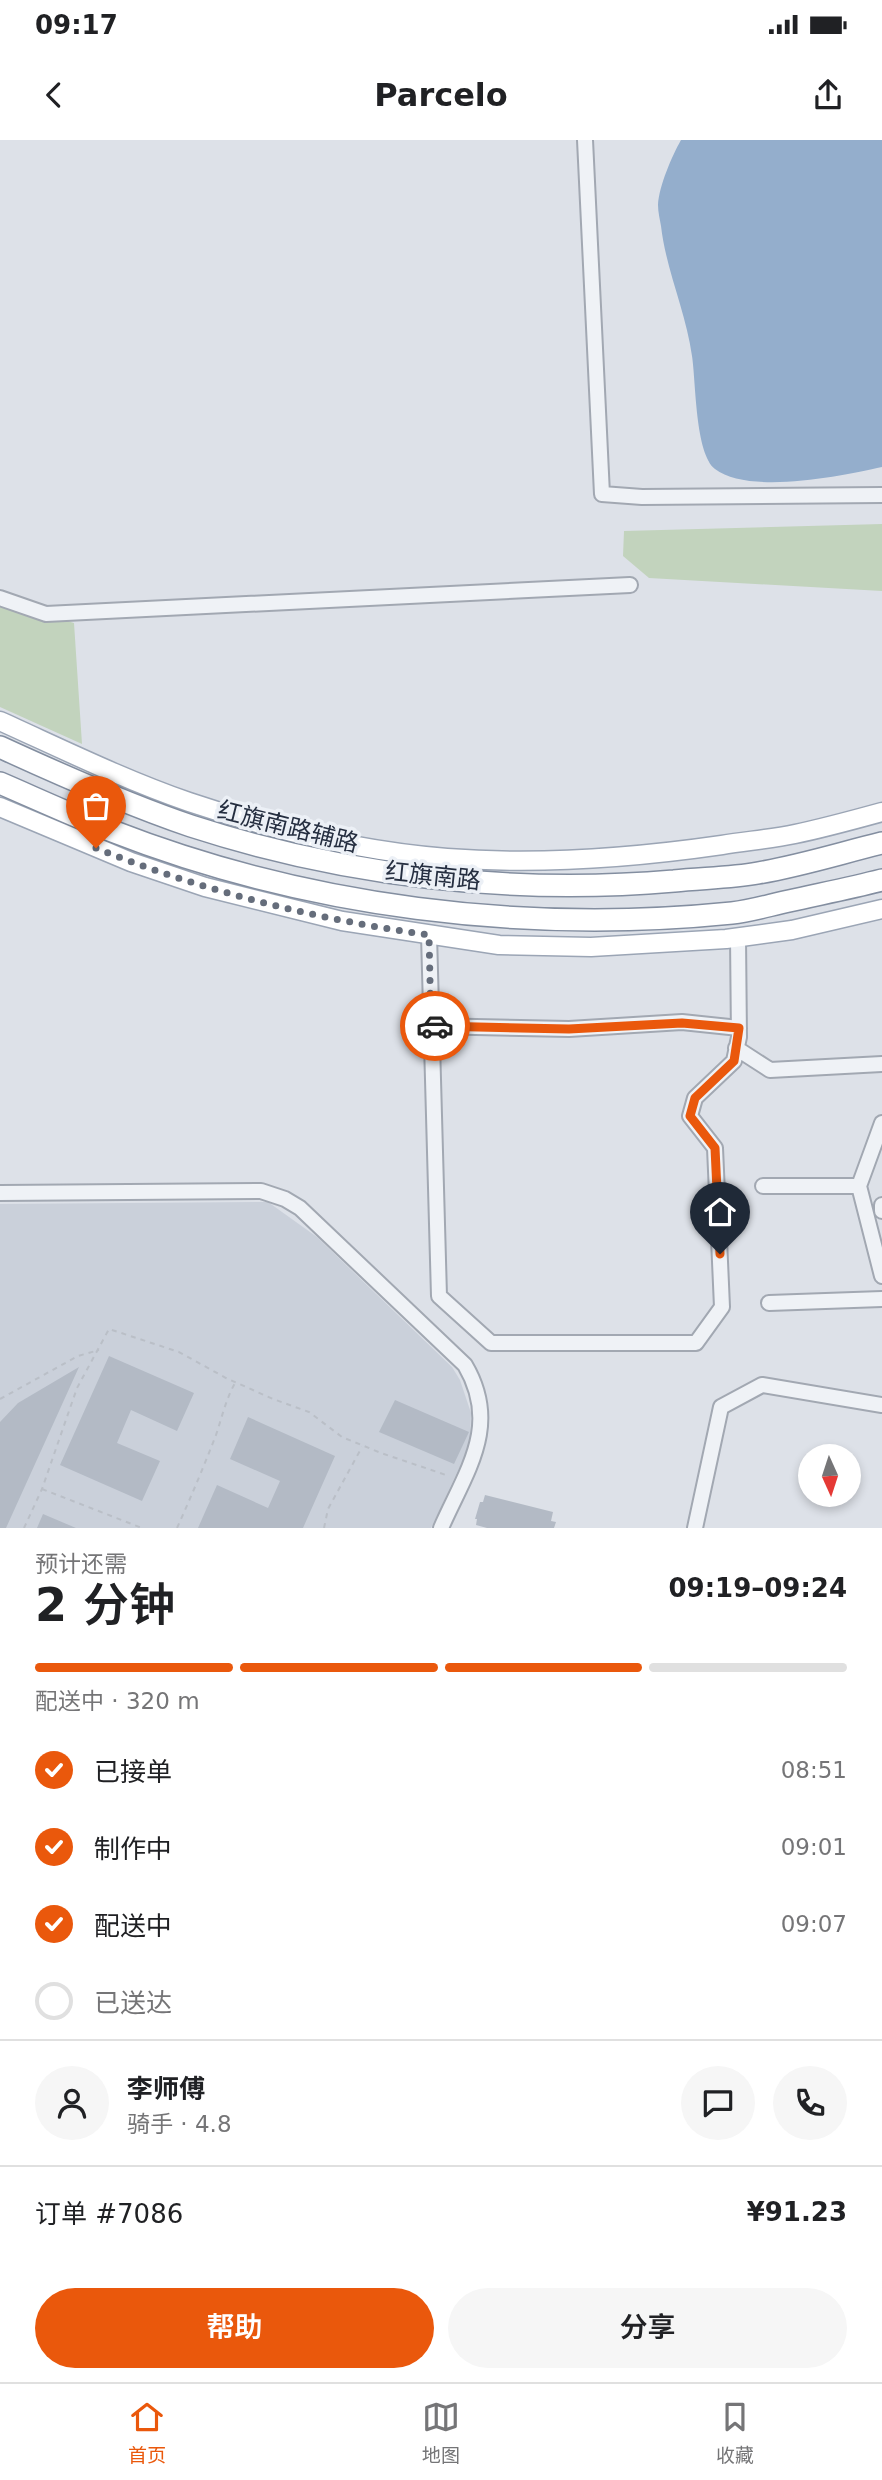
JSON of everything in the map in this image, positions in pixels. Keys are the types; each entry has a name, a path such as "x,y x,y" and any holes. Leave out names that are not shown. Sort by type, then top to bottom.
{"highway":[{"name":"红旗南路","path":"0,747 87,787 192,826 281,850 362,868 412,875 545,887 626,885 757,873 882,843"},
{"name":"红旗南路","path":"0,783 113,831 178,854 268,879 350,897 475,915 522,920 593,920 734,913 882,880"}],"main road":[{"name":"红旗南路辅路","path":"0,721 136,782 189,802 261,824 344,843 436,856 497,860 634,855 794,834 882,813"},
{"path":"0,807 131,862 205,887 342,921 499,945 591,947 738,937 792,930 882,909"}],"street":[{"path":"585,140 602,494 642,497 882,495"},
{"path":"0,598 46,614 630,585"},
{"path":"429,935 439,1296 491,1343 696,1343 722,1307 715,1148 690,1116 695,1098 734,1061 739,1028 738,937"},
{"path":"431,1026 569,1029 682,1023 739,1028"},
{"path":"736,1048 770,1070 882,1064"},
{"path":"882,1123 859,1186 882,1276"},
{"path":"764,1186 859,1186"},
{"path":"0,1194 261,1191 285,1199 300,1208 465,1365 469,1373 480,1399 482,1426 479,1441 441,1528"},
{"path":"882,1205 882,1211"},
{"path":"769,1303 882,1299"},
{"path":"695,1528 721,1407 762,1385 882,1405"}],"path":[{"path":"24,1528 42,1489 77,1388 109,1329 179,1352 235,1382 309,1412 342,1437 363,1446 462,1480"},
{"path":"0,1399 78,1356 99,1350"},
{"path":"177,1528 235,1382"},
{"path":"324,1528 328,1509 363,1446"},
{"path":"42,1489 142,1528"}],"shaded area":[{"path":"268,1202 317,1237 452,1367 460,1380 471,1413 470,1445 431,1528 0,1528 0,1204"}],"green space":[{"path":"882,524 882,591 649,578 623,556 624,531"},
{"path":"0,601 74,623 82,744 0,707"}],"water":[{"path":"681,140 882,140 882,467 844,475 772,482 730,477 715,469 708,461 700,433 689,340 667,259 658,208 663,180"}],"building":[{"path":"109,1356 194,1393 177,1431 131,1410 117,1443 160,1461 142,1501 60,1465"},
{"path":"79,1367 6,1528 0,1528 0,1422 18,1403"},
{"path":"395,1400 469,1432 454,1464 379,1432"},
{"path":"248,1417 335,1456 303,1528 198,1528 217,1485 268,1508 280,1481 230,1459"},
{"path":"485,1495 553,1512 551,1521 556,1522 554,1528 487,1528 476,1525 480,1502 483,1502"},
{"path":"43,1514 76,1528 37,1528"}],"way so far":[{"path":"96,848 205,887 342,921 429,935 431,1026 435,1026"}],"route":[{"path":"435,1026 569,1029 682,1023 739,1028 734,1061 695,1098 690,1116 715,1148 720,1254"}]}
